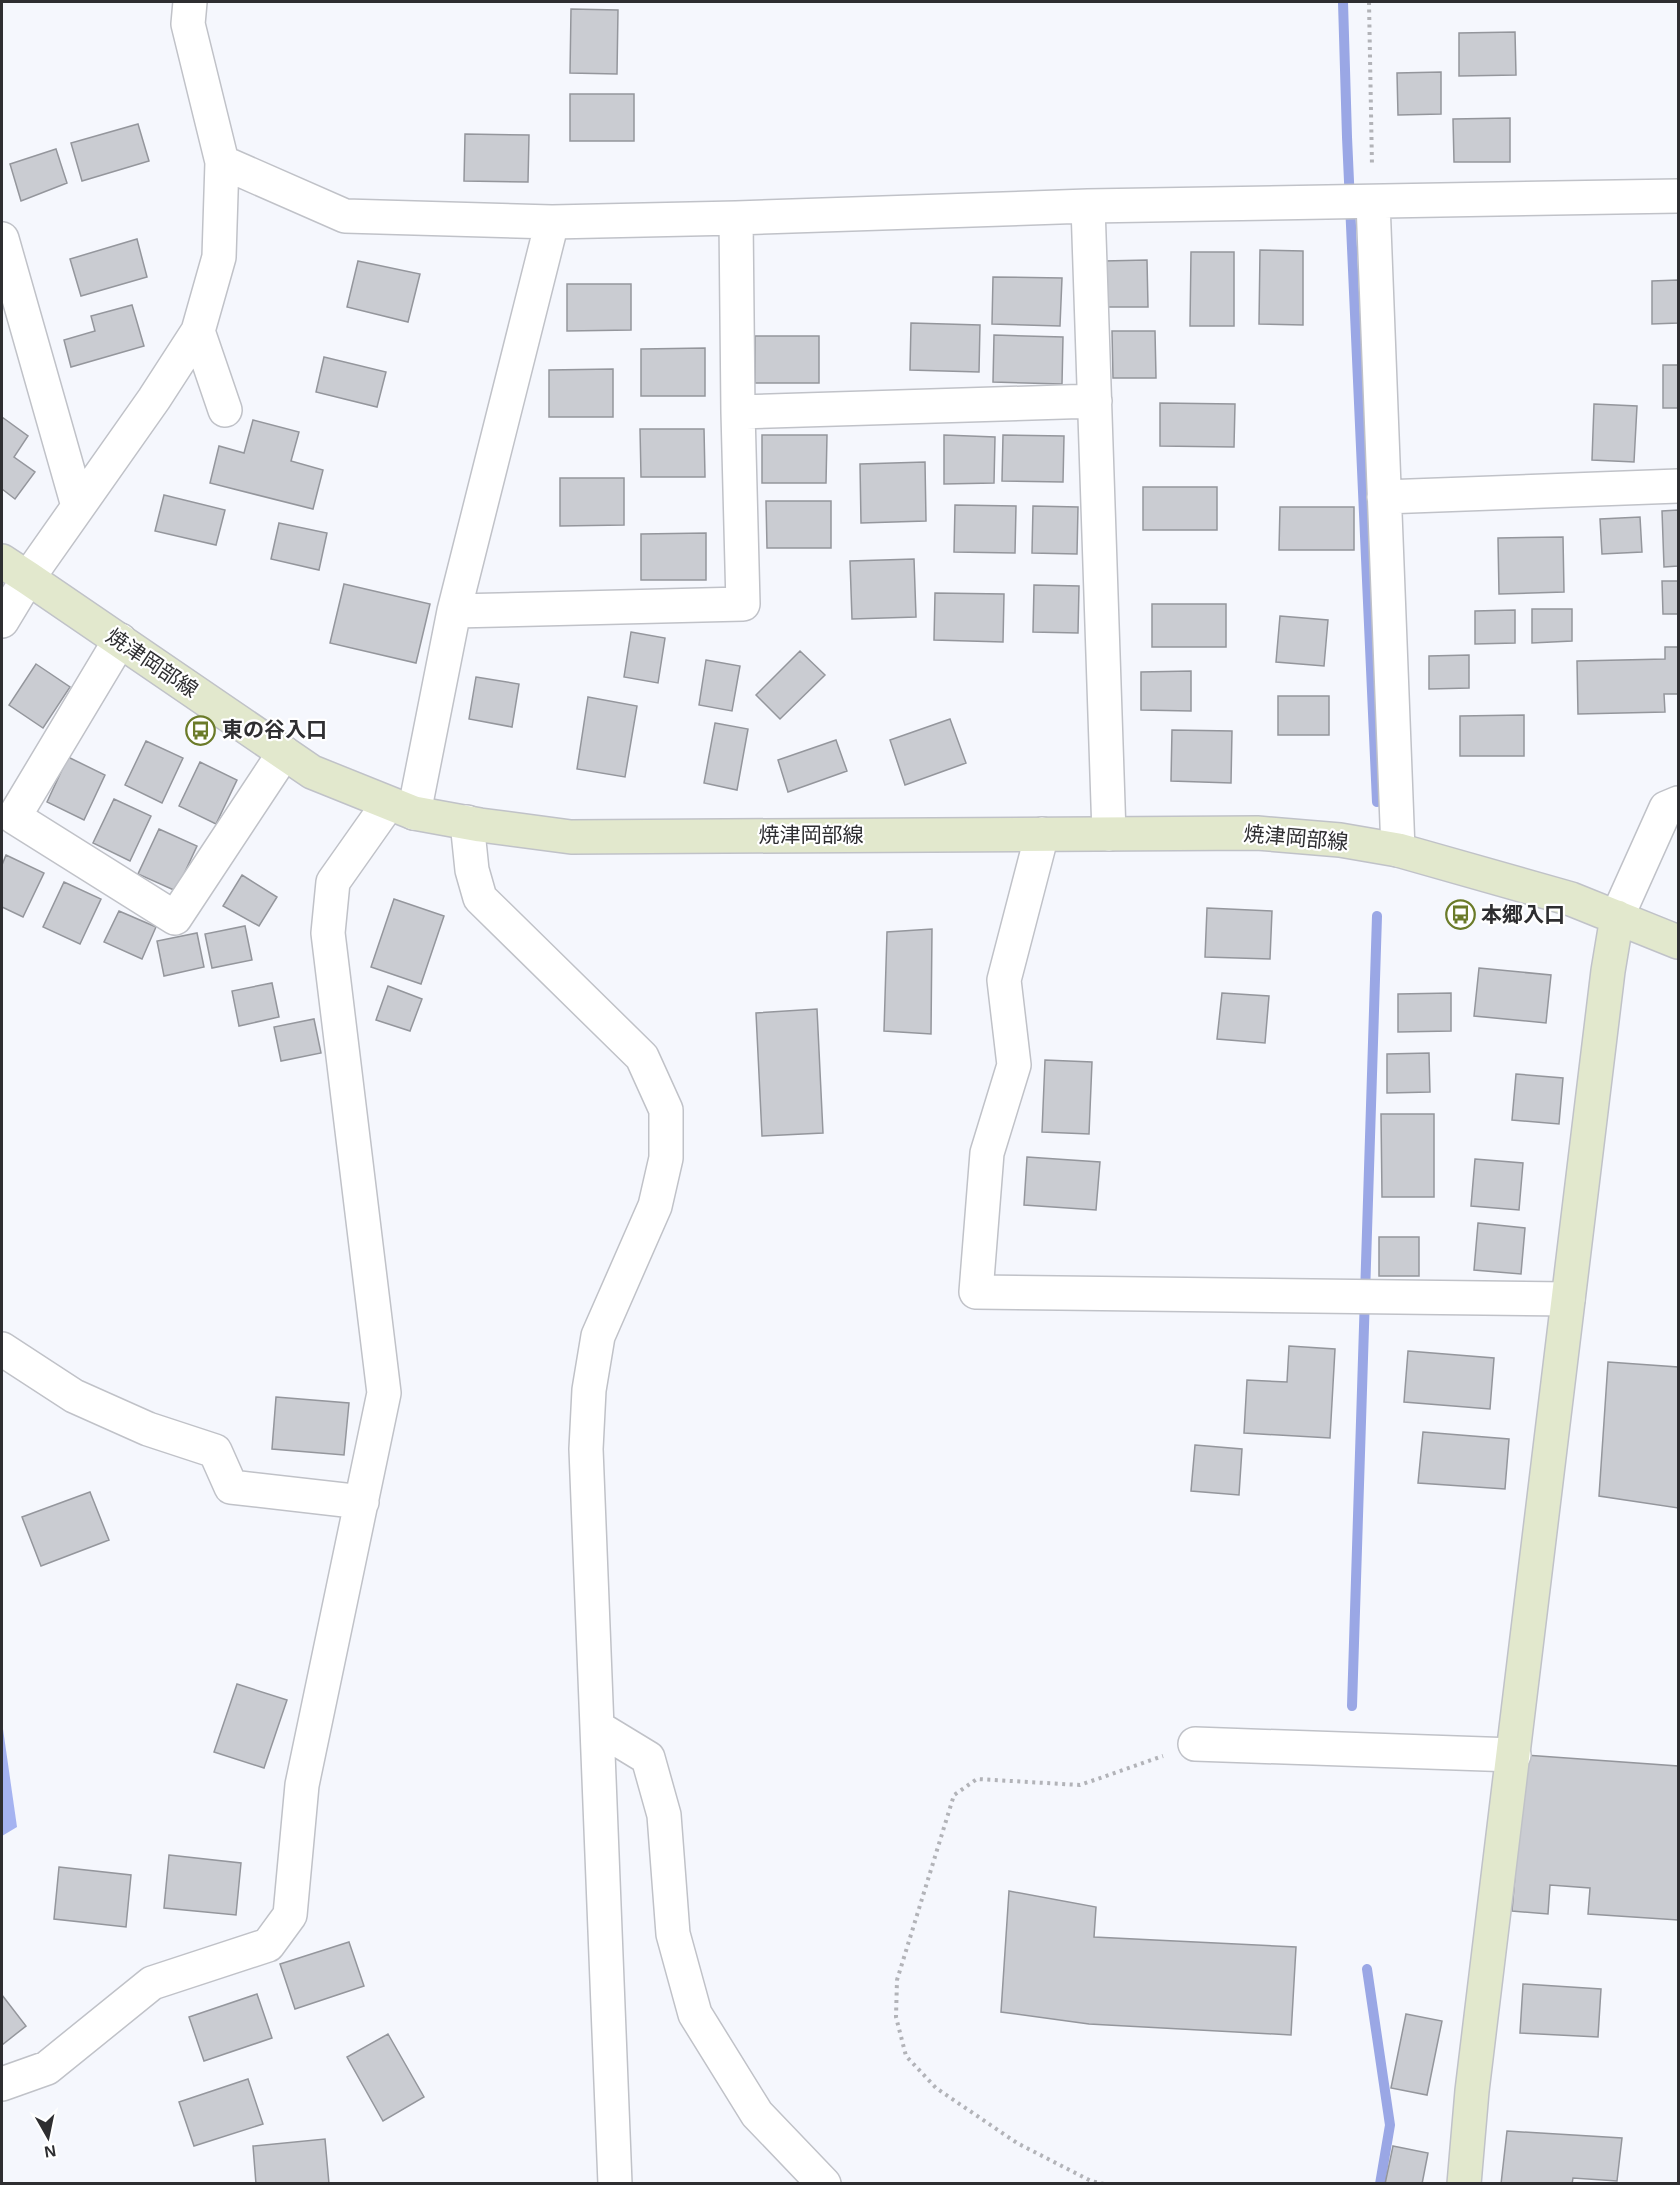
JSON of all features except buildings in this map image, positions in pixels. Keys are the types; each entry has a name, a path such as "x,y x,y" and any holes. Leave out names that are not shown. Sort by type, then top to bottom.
{"main road":[{"name":"焼津岡部線","path":"15,569 312,772 401,809 467,822 571,837 1257,833 1340,840 1398,850 1570,899 1678,942"},
{"path":"1464,2184 1472,2091 1608,971 1617,917"}],"street":[{"path":"2,621 15,569 78,506 154,399 198,331 219,257 222,162 188,24 190,2"},
{"path":"222,162 345,216 552,222 1088,206 1678,196"},
{"path":"1373,202 1398,850"},
{"path":"1088,206 1109,834"},
{"path":"454,611 743,604 736,218"},
{"path":"2,2084 47,2068 152,1983 268,1945 290,1915 302,1785 384,1393 328,933 333,882 401,809 454,611 552,222"},
{"path":"2,239 78,506"},
{"path":"198,331 225,410"},
{"path":"738,412 1095,401"},
{"path":"1384,497 1678,486"},
{"path":"120,640 14,817 175,918 284,753"},
{"path":"1617,917 1666,808 1678,803"},
{"path":"467,822 472,870 480,898 642,1057 666,1110 666,1158 655,1206 598,1336 589,1390 586,1449 615,2184"},
{"path":"1042,834 1004,980 1014,1065 987,1153 976,1292 1568,1299"},
{"path":"2,1349 74,1396 148,1429 215,1451 231,1487 362,1502"},
{"path":"597,1726 648,1758 664,1815 673,1934 695,2014 757,2114 824,2184"},
{"path":"1195,1744 1514,1755"}],"path":[{"path":"1369,2 1373,202"},
{"path":"1104,2184 1091,2181 1017,2143 936,2088 906,2056 896,2017 897,1980 954,1795 977,1779 1080,1785 1195,1744"},
{"path":"1206,2184 1232,2184"}],"shaded area":[{"path":"2,1722 17,1827 2,1836"}],"waterway":[{"path":"1343,2 1377,802"},
{"path":"1352,1706 1377,916"},
{"path":"1367,1969 1390,2125 1380,2184"}],"place":[{"name":"東の谷入口","path":"201,730"},
{"name":"本郷入口","path":"1460,915"}]}
